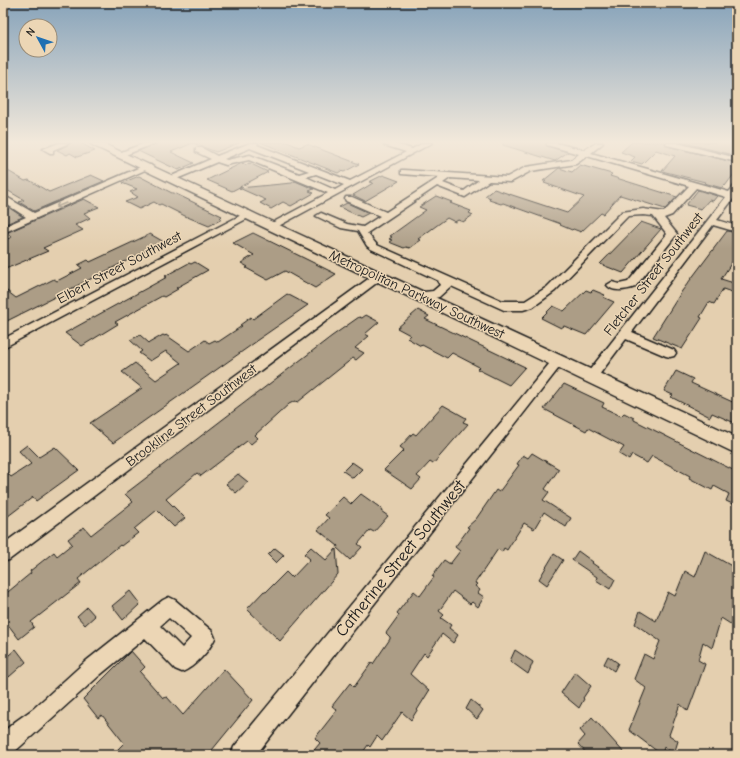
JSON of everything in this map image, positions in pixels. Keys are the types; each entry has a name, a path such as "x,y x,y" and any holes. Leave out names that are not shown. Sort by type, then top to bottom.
{"main road":[{"name":"Metropolitan Parkway Southwest","path":"172,178 379,276 426,296 558,361 737,446"}],"street":[{"path":"3,230 122,178"},
{"path":"303,178 335,193"},
{"path":"335,178 350,184"},
{"path":"273,226 361,178"},
{"path":"443,178 362,232 370,244 374,247 444,281 504,306 529,304 551,288 626,214 642,212 665,215 671,212 691,188"},
{"path":"478,178 508,180 511,178"},
{"path":"653,178 691,188 735,194"},
{"path":"662,178 691,188"},
{"path":"436,183 465,194 486,179"},
{"name":"Fletcher Street Southwest","path":"591,376 711,221 735,194"},
{"path":"3,198 33,217"},
{"path":"349,199 386,215"},
{"name":"Elbert Street Southwest","path":"3,344 249,214"},
{"path":"612,285 618,287 631,285 672,234 656,214"},
{"path":"321,216 344,226 365,230"},
{"path":"711,221 737,229"},
{"name":"Brookline Street Southwest","path":"3,554 379,276"},
{"path":"426,296 436,294 446,286 444,281"},
{"path":"624,333 670,353"},
{"name":"Catherine Street Southwest","path":"242,755 558,361"},
{"path":"3,747 93,668 146,625"}],"building":[{"path":"3,178 21,178 25,181 29,180 49,192 83,178 98,178 104,181 34,211 19,202 24,200 5,189 8,188 3,185"},
{"path":"133,178 144,178 222,216 220,218 222,219 209,226 154,202 139,209 125,202 138,197 130,192 137,189 122,183"},
{"path":"210,178 256,178 232,191 207,180"},
{"path":"376,178 392,178 399,181 365,201 353,195 373,183 369,182"},
{"path":"546,178 618,178 677,197 665,209 620,195 603,214 601,213 581,232 572,230 560,225 561,224 503,203 501,204 489,200 491,198 485,196 494,189 567,213 584,197 544,183 546,181 543,181"},
{"path":"691,178 731,178 722,188 704,183 705,182"},
{"path":"295,181 314,189 309,191 314,193 291,206 283,202 271,209 260,203 266,200 239,188 292,183"},
{"path":"698,190 717,196 713,201 709,200 701,209 686,205"},
{"path":"436,196 471,211 469,213 473,215 463,222 458,220 455,222 447,218 418,239 421,240 410,248 404,248 389,242 392,240 389,239 392,237 390,236 426,210 419,207"},
{"path":"84,199 99,207 84,213 90,218 75,225 83,230 43,248 48,251 3,270 3,241 12,237 6,233"},
{"path":"347,203 369,213 361,217 339,207"},
{"path":"8,207 23,217 3,225 3,209"},
{"path":"641,222 661,229 623,273 600,264"},
{"path":"727,231 737,233 737,258 734,263 732,262 721,279 737,284 737,294 723,289 714,304 709,302 700,317 702,318 682,349 653,337 682,291"},
{"path":"253,233 336,274 315,288 285,271 268,280 246,268 248,267 241,263 254,255 233,243"},
{"path":"150,234 164,242 3,323 3,288 16,298 54,279 57,281 82,268 78,265 88,260 90,262"},
{"path":"195,262 208,270 176,288 178,289 164,297 162,296 115,322 118,324 82,346 65,333 167,277 165,276 189,263 191,264"},
{"path":"586,290 591,292 593,290 605,295 603,297 614,302 586,335 564,326 561,328 541,318 553,306 564,311"},
{"path":"287,294 308,305 113,443 90,423 142,388 122,372 135,363 156,380 181,363 166,351 150,361 139,353 142,351 130,340 140,335 149,343 163,335 166,335 189,351 205,340 209,343 215,340 218,342 242,326 240,325 251,317 253,319"},
{"path":"418,310 429,316 425,319 525,367 509,385 477,369 479,367 452,353 447,358 422,345 421,346 407,338 410,335 397,328"},
{"path":"366,315 379,322 365,334 369,336 355,348 364,353 356,360 353,358 298,402 295,401 289,404 255,435 258,438 251,444 247,441 201,476 197,473 166,499 185,518 174,527 157,510 134,529 138,533 121,546 120,545 78,579 81,583 31,622 34,627 19,639 3,618 3,596 31,573 30,571 54,552 57,556 72,544 68,539 84,527 91,535 133,502 125,494 332,336 359,317 362,318"},
{"path":"676,371 693,379 691,383 737,404 737,424 712,413 710,417 671,397 673,395 664,391"},
{"path":"564,384 604,403 602,407 621,416 624,413 634,418 634,420 737,472 737,506 726,501 729,494 714,486 712,490 689,478 690,476 652,456 647,463 632,455 629,460 619,454 624,447 588,428 586,431 544,409"},
{"path":"443,405 466,418 463,422 468,424 433,464 430,462 417,476 421,479 412,489 384,470 404,450 400,447 413,433 416,435"},
{"path":"27,445 39,457 55,447 79,470 36,501 33,497 3,520 3,468 11,477 31,464 19,451"},
{"path":"532,453 559,469 545,489 549,492 543,500 571,518 566,527 544,512 534,529 524,523 507,550 504,548 502,552 498,549 475,583 477,584 475,586 480,590 478,593 484,597 478,607 472,602 470,604 453,591 439,611 444,615 441,618 451,625 449,628 458,635 453,643 442,634 427,656 424,653 410,674 429,691 411,720 402,712 382,741 377,736 370,747 368,745 361,755 310,755 320,743 315,738 337,710 332,706 350,683 354,687 372,662 373,664 390,639 386,633 399,615 397,613 414,591 420,596 444,560 450,564 460,551 455,547 469,528 467,527 476,519 496,490 499,492 519,465 517,464 523,455 528,458"},
{"path":"352,462 362,469 353,478 343,471"},
{"path":"238,474 248,482 236,493 226,484"},
{"path":"361,494 382,509 381,511 388,516 374,532 370,530 358,544 362,547 350,560 337,548 338,546 318,530 329,518 325,515 343,497 351,504"},
{"path":"311,547 326,560 336,549 338,574 280,641 247,609 264,591 266,592 286,572 292,578 310,559 304,554"},
{"path":"275,548 284,555 276,563 268,555"},
{"path":"578,551 615,579 610,589 596,580 597,577 572,560"},
{"path":"705,551 737,569 737,608 732,625 721,618 712,648 703,642 698,660 705,664 697,687 688,711 680,704 669,735 678,741 674,754 664,747 662,755 629,730 646,688 634,679 644,654 653,659 660,641 635,624 640,611 656,621 668,592 675,596 685,571 695,577"},
{"path":"554,554 563,560 547,585 539,579"},
{"path":"130,591 140,604 123,620 112,606"},
{"path":"87,607 95,616 85,625 77,616"},
{"path":"16,649 26,662 9,677 3,669 3,660"},
{"path":"515,650 533,662 528,674 510,661"},
{"path":"131,651 145,667 140,672 163,698 167,697 183,715 224,669 253,700 208,755 123,755 118,749 124,743 102,715 98,718 83,699"},
{"path":"608,656 618,663 614,671 604,664"},
{"path":"575,672 591,686 583,698 584,699 579,708 561,693"},
{"path":"471,700 483,710 477,719 466,709"},
{"path":"592,717 626,755 588,755 578,744 585,736 580,730"}]}
